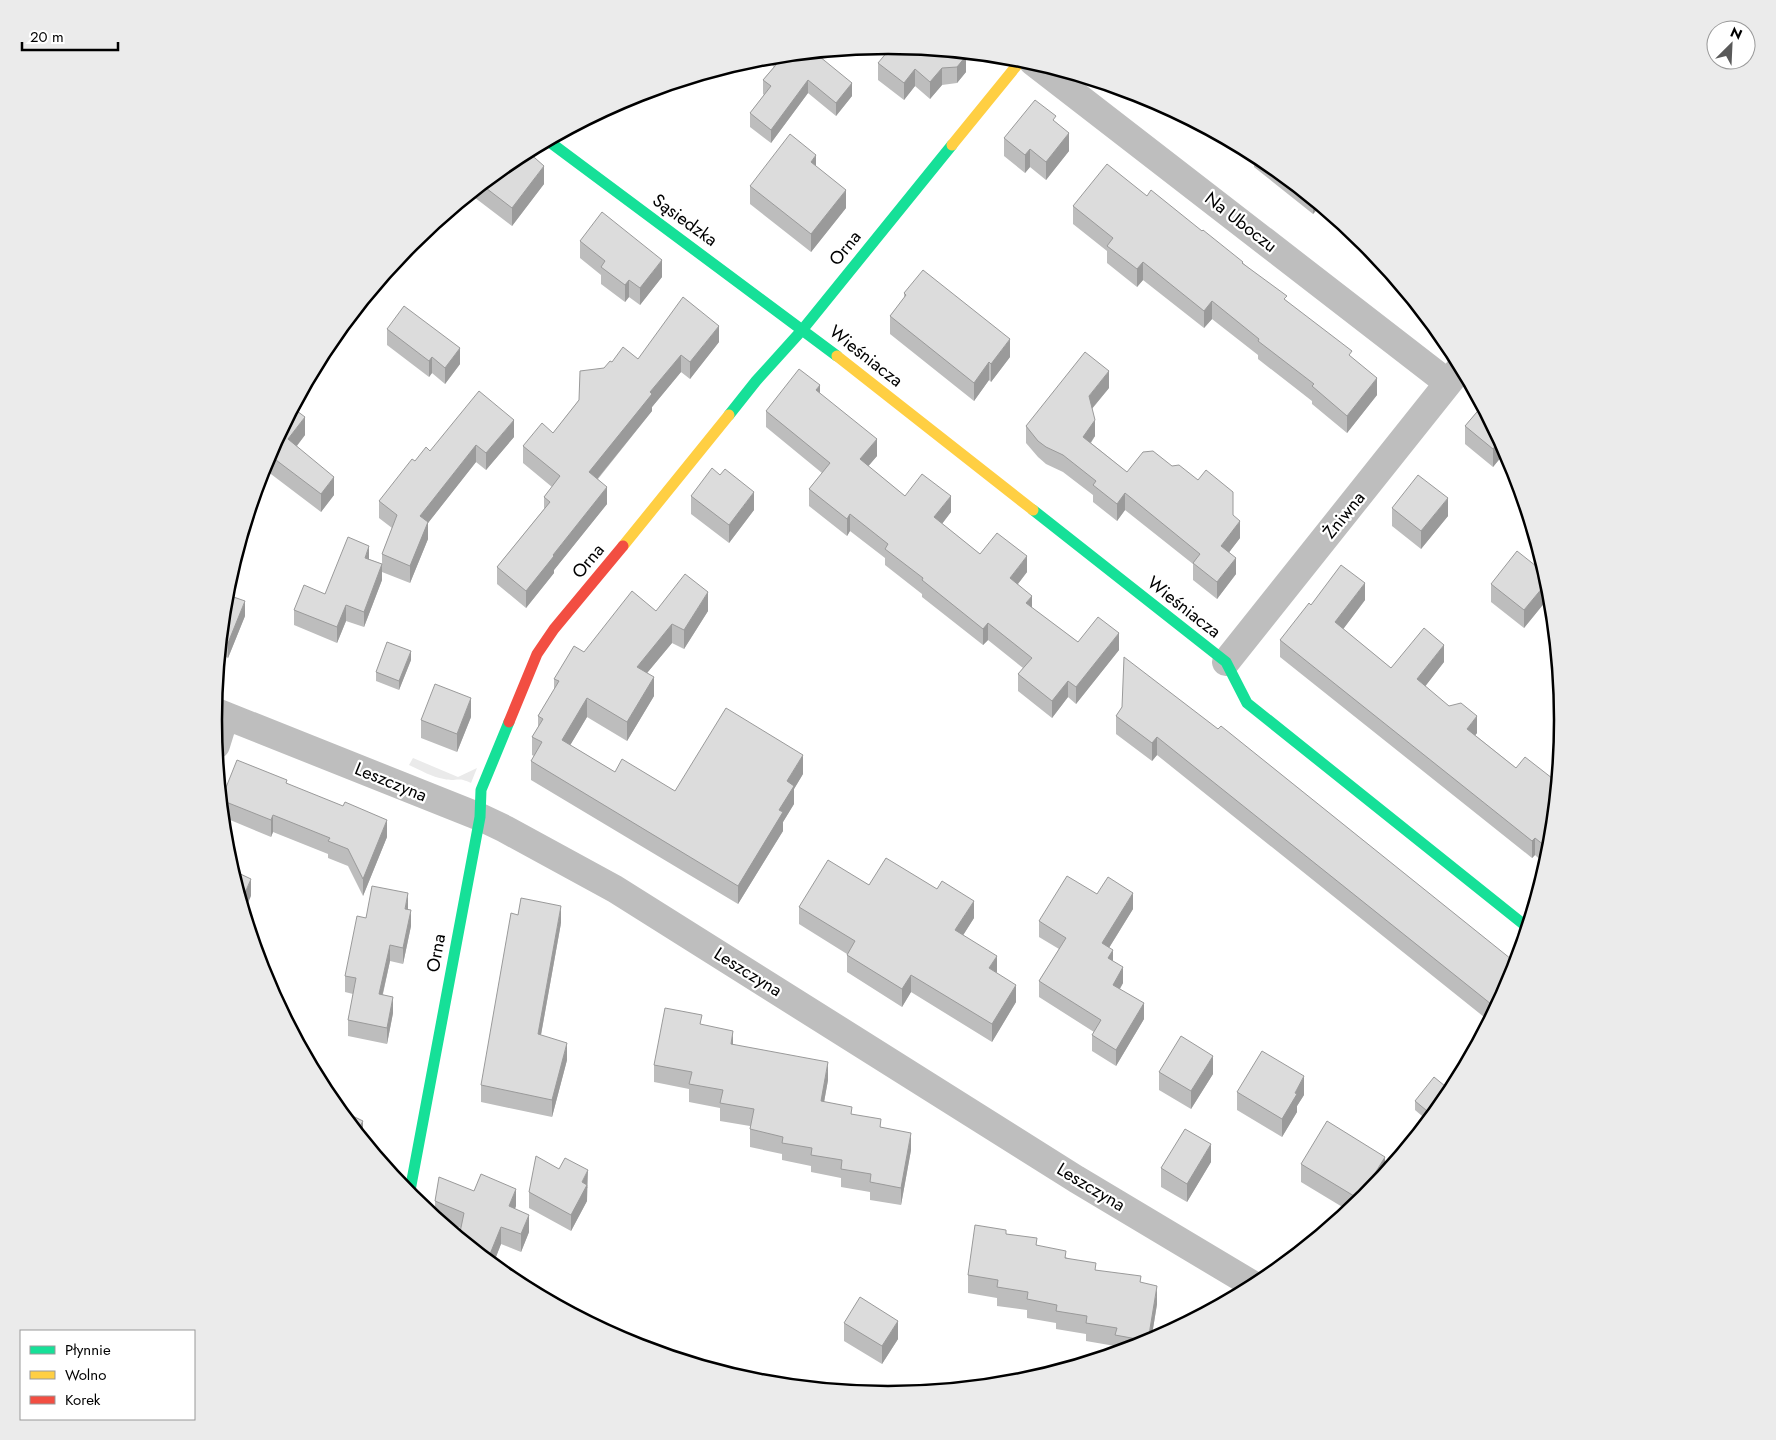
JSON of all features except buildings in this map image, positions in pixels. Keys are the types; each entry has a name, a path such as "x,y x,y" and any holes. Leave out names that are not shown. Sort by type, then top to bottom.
{"street":[{"name":"Orna","path":"411,1185 480,817 481,790 537,654 756,381 803,329 1016,67"},
{"name":"Na Uboczu","path":"1049,74 1455,375"},
{"name":"Sąsiedzka","path":"553,144 803,329"},
{"name":"Wieśniacza","path":"803,329 1226,662 1247,704 1522,923"},
{"name":"Żniwna","path":"1226,662 1455,375"},
{"name":"Leszczyna","path":"222,715 480,817 615,889 1076,1179 1247,1281"}],"shaded area":[{"path":"413,758 458,777 477,768 471,783 463,780 448,780 409,765"}],"traffic: fast":[{"path":"553,144 837,356"},
{"path":"729,415 756,381 803,329 952,145"},
{"path":"1033,510 1226,662 1247,703 1522,923"},
{"path":"411,1185 480,817 481,790 509,722"}],"traffic: slow":[{"path":"952,145 1016,67"},
{"path":"837,356 1033,510"},
{"path":"623,546 729,415"}],"traffic: jam":[{"path":"509,722 537,654 554,629 623,546"}]}
